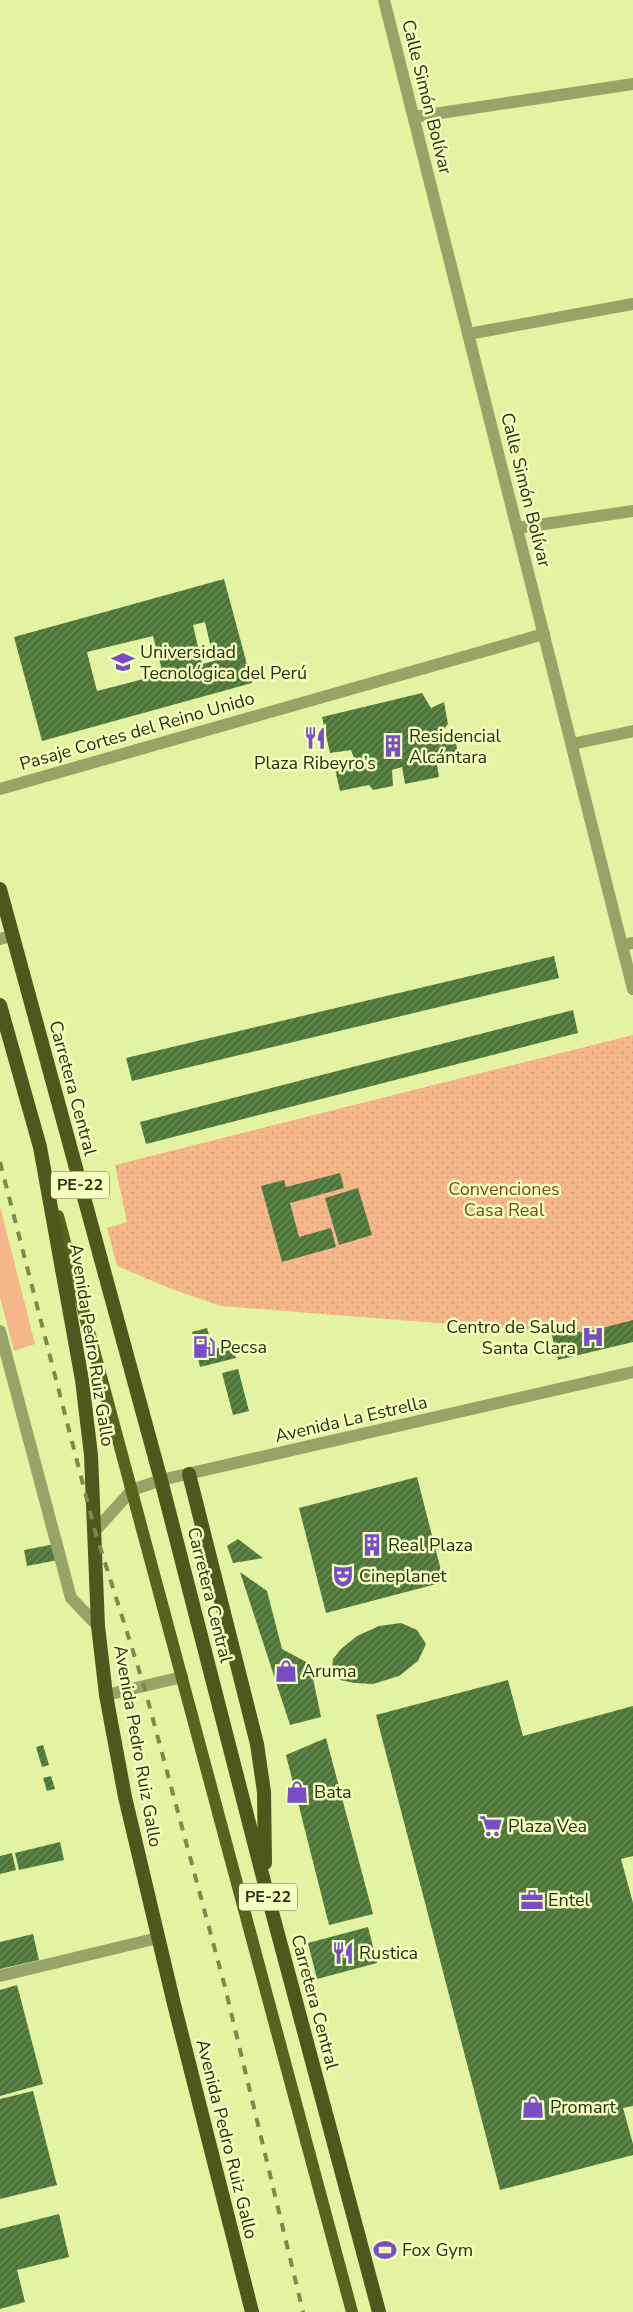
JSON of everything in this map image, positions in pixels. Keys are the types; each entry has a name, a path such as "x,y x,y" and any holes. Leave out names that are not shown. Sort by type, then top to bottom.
{"highway":[{"name":"Carretera Central","path":"0,889 6,937 161,1480 267,1893 379,2312"},
{"name":"PE-22","path":"0,1004 40,1147"},
{"name":"Avenida Pedro Ruiz Gallo","path":"40,1147 82,1380 91,1455 98,1626 106,1695 126,1796 158,1938 252,2312"},
{"path":"189,1474 257,1744 264,1792 267,1893"}],"main road":[{"path":"40,1147 352,2312"}],"street":[{"name":"Calle Simón Bolívar","path":"384,0 572,744 628,944 633,989"},
{"path":"414,117 633,84"},
{"path":"468,334 633,304"},
{"path":"517,528 633,511"},
{"name":"Pasaje Cortes del Reino Unido","path":"0,789 544,634"},
{"path":"572,744 633,731"},
{"path":"0,1330 4,1362 71,1598 98,1626"},
{"name":"Avenida La Estrella","path":"95,1531 132,1490 161,1480 633,1372"},
{"path":"106,1695 182,1677"},
{"path":"0,1976 158,1938"}],"green space":[{"name":"Convenciones Casa Real","path":"633,1035 633,1321 586,1332 551,1332 221,1306 169,1288 117,1266 107,1228 127,1222 115,1165"},
{"path":"0,1206 35,1344 14,1351 0,1297"}],"building":[{"name":"Universidad Tecnológica del Perú","path":"224,579 252,683 42,741 14,637","holes":["205,622 214,661 202,664 193,625","153,636 163,674 97,691 87,652"]},
{"name":"Residencial Alcántara","path":"422,693 431,708 444,702 448,724 442,731 445,742 455,736 459,762 437,765 439,777 405,784 402,767 392,770 393,786 373,790 369,785 340,791 335,769 356,764 351,750 330,753 322,717"},
{"path":"554,956 559,978 132,1081 126,1058"},
{"path":"573,1010 578,1033 146,1144 140,1122"},
{"path":"340,1173 344,1188 290,1203 299,1237 331,1228 336,1247 282,1262 261,1186 284,1180 286,1187"},
{"path":"358,1188 372,1235 339,1245 325,1198"},
{"name":"Centro de Salud Santa Clara","path":"633,1320 633,1342 558,1360 551,1332 586,1332"},
{"name":"Pecsa","path":"207,1328 213,1349 232,1345 236,1358 200,1367 192,1332"},
{"name":"Pecsa","path":"238,1369 249,1411 233,1415 222,1373"},
{"name":"Real Plaza","path":"417,1477 444,1582 326,1613 299,1508"},
{"path":"238,1539 263,1558 233,1563 227,1546"},
{"path":"55,1544 58,1560 27,1566 24,1550"},
{"path":"240,1572 267,1591 282,1649 310,1664 321,1717 290,1725"},
{"path":"401,1623 417,1630 426,1644 418,1661 399,1676 373,1684 340,1680 332,1669 333,1659 341,1649 357,1636 379,1626"},
{"path":"508,1680 523,1736 633,1706 633,1856 621,1859 633,1903 633,2106 623,2108 633,2144 633,2155 500,2190 376,1715"},
{"path":"326,1738 373,1914 329,1925 286,1755"},
{"path":"43,1745 49,1765 42,1767 36,1747"},
{"path":"51,1776 55,1789 47,1791 43,1778"},
{"path":"60,1842 64,1860 19,1870 15,1853"},
{"path":"12,1853 16,1870 0,1874 0,1856"},
{"name":"Rustica","path":"368,1927 377,1963 317,1979 308,1943"},
{"path":"33,1934 39,1960 0,1969 0,1942"},
{"path":"17,1985 43,2084 0,2096 0,1990"},
{"path":"33,2091 57,2185 0,2199 0,2099"},
{"path":"59,2214 69,2257 17,2270 25,2302 0,2309 0,2229"}],"railway":[{"path":"0,1162 95,1531 144,1686 225,1987 303,2312"}],"place":[{"name":"Universidad Tecnológica del Perú","path":"123,662"},
{"name":"Plaza Ribeyro’s","path":"315,738"},
{"name":"Residencial Alcántara","path":"393,746"},
{"name":"Centro de Salud Santa Clara","path":"593,1337"},
{"name":"Pecsa","path":"204,1347"},
{"name":"Real Plaza","path":"372,1545"},
{"name":"Cineplanet","path":"343,1576"},
{"name":"Aruma","path":"286,1671"},
{"name":"Bata","path":"297,1792"},
{"name":"Plaza Vea","path":"491,1826"},
{"name":"Entel","path":"532,1900"},
{"name":"Rustica","path":"343,1953"},
{"name":"Promart","path":"533,2107"},
{"name":"Fox Gym","path":"385,2250"}]}
